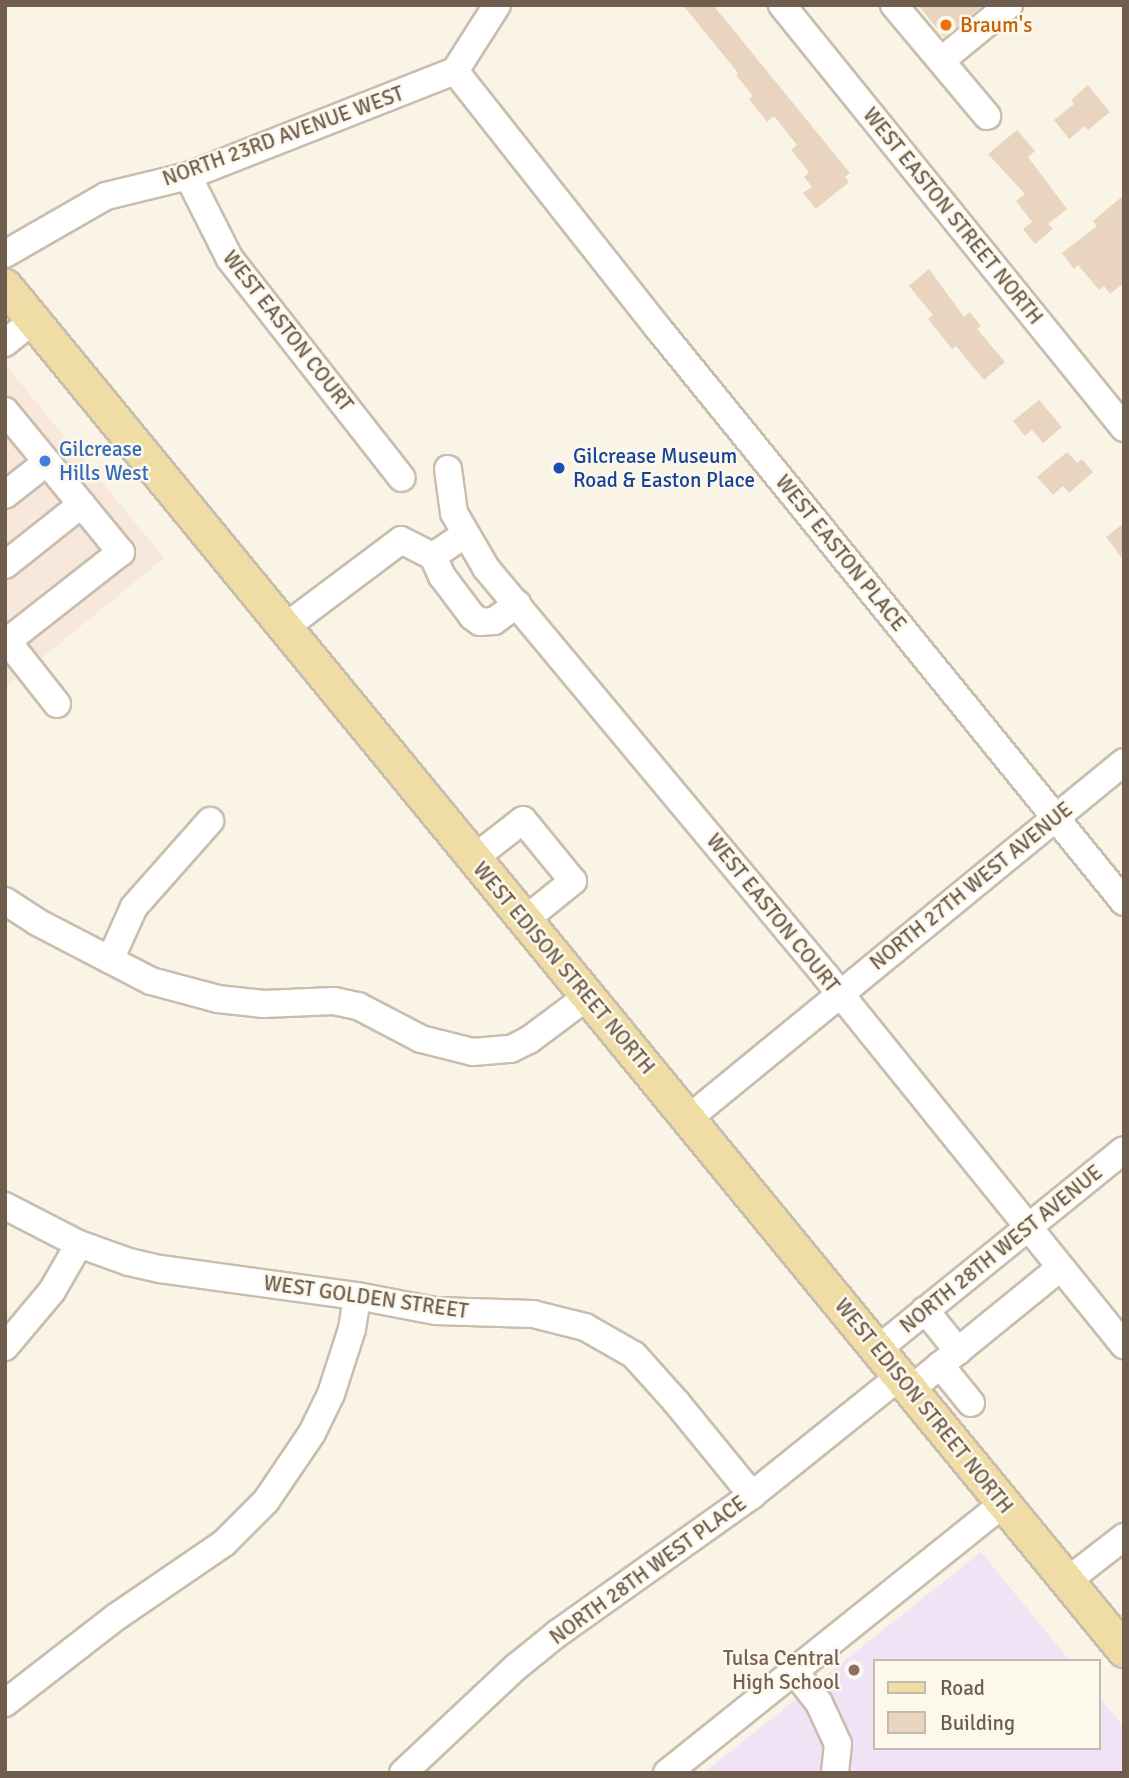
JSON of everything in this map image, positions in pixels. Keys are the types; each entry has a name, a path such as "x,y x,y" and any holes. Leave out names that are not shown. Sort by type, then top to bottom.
{"main road":[{"name":"WEST EDISON STREET NORTH","path":"5,286 1124,1650"}],"street":[{"path":"454,71 497,5"},
{"name":"WEST EASTON STREET NORTH","path":"782,5 1124,428"},
{"path":"894,5 988,116"},
{"path":"907,5 938,43 942,60"},
{"path":"942,60 1009,5"},
{"name":"NORTH 23RD AVENUE WEST","path":"5,254 106,196 188,176 454,71"},
{"name":"WEST EASTON PLACE","path":"454,71 666,339 1124,902"},
{"name":"WEST EASTON COURT","path":"188,176 230,259 402,478"},
{"path":"5,343 33,320"},
{"path":"7,418 121,552 6,641 57,704"},
{"path":"5,495 47,462"},
{"name":"WEST EASTON COURT","path":"447,468 454,513 464,535 517,604 839,993 1124,1346"},
{"path":"5,565 82,504"},
{"path":"433,556 464,535"},
{"path":"284,628 401,540 433,556 442,576 480,622 494,621 517,604"},
{"name":"NORTH 27TH WEST AVENUE","path":"689,1118 1124,762"},
{"path":"473,859 523,820 573,881 525,920"},
{"path":"110,960 134,907 210,821"},
{"path":"5,901 37,922 151,981 218,999 264,1004 334,1001 358,1006 421,1039 473,1052 493,1052 520,1044 540,1034 588,996"},
{"name":"NORTH 28TH WEST AVENUE","path":"878,1349 1124,1150"},
{"name":"WEST GOLDEN STREET","path":"5,1206 79,1244 129,1262 160,1269 357,1296 436,1311 533,1314 586,1327 634,1355 752,1495"},
{"path":"5,1347 52,1291 79,1244"},
{"name":"NORTH 28TH WEST PLACE","path":"403,1773 516,1667 558,1633 905,1382 949,1358 1060,1268"},
{"path":"5,1703 116,1617 224,1543 267,1501 312,1433 331,1394 352,1329 357,1296"},
{"path":"925,1310 971,1403"},
{"path":"667,1773 1004,1503"},
{"path":"1067,1581 1124,1536"},
{"path":"794,1671 819,1703 838,1744 835,1773"}],"shaded area":[{"name":"Gilcrease Hills West","path":"5,364 164,558 5,688"},
{"name":"Tulsa Central High School","path":"981,1552 1068,1659 874,1659 874,1750 1101,1750 1101,1699 1124,1727 1124,1773 703,1773"}],"building":[{"path":"683,5 713,5 850,173 845,177 849,182 816,209 803,193 812,187 804,177 809,172 791,150 797,145 774,116 767,122 749,99 753,96 736,75 738,73"},
{"name":"Braum's","path":"918,5 983,5 944,37"},
{"path":"1088,85 1110,112 1088,130 1085,126 1069,139 1054,120 1074,104 1071,100"},
{"path":"1017,130 1035,151 1028,157 1067,209 1048,224 1053,229 1035,244 1023,229 1032,222 1016,201 1025,194 988,154"},
{"path":"1124,195 1124,283 1110,294 1104,286 1099,290 1078,265 1074,269 1062,253 1097,226 1093,221"},
{"path":"929,269 964,317 970,312 981,326 977,329 1005,362 984,380 956,346 952,349 928,319 933,315 909,286"},
{"path":"1039,400 1062,427 1043,443 1032,430 1025,436 1013,421"},
{"path":"1067,452 1077,463 1082,459 1093,472 1069,493 1063,486 1053,495 1037,477"},
{"path":"1124,523 1124,561 1106,537"}],"place":[{"name":"Braum's","path":"946,25"},
{"name":"Gilcrease Hills West","path":"45,461"},
{"name":"Gilcrease Museum Road & Easton Place","path":"559,468"},
{"name":"Tulsa Central High School","path":"854,1670"}]}
